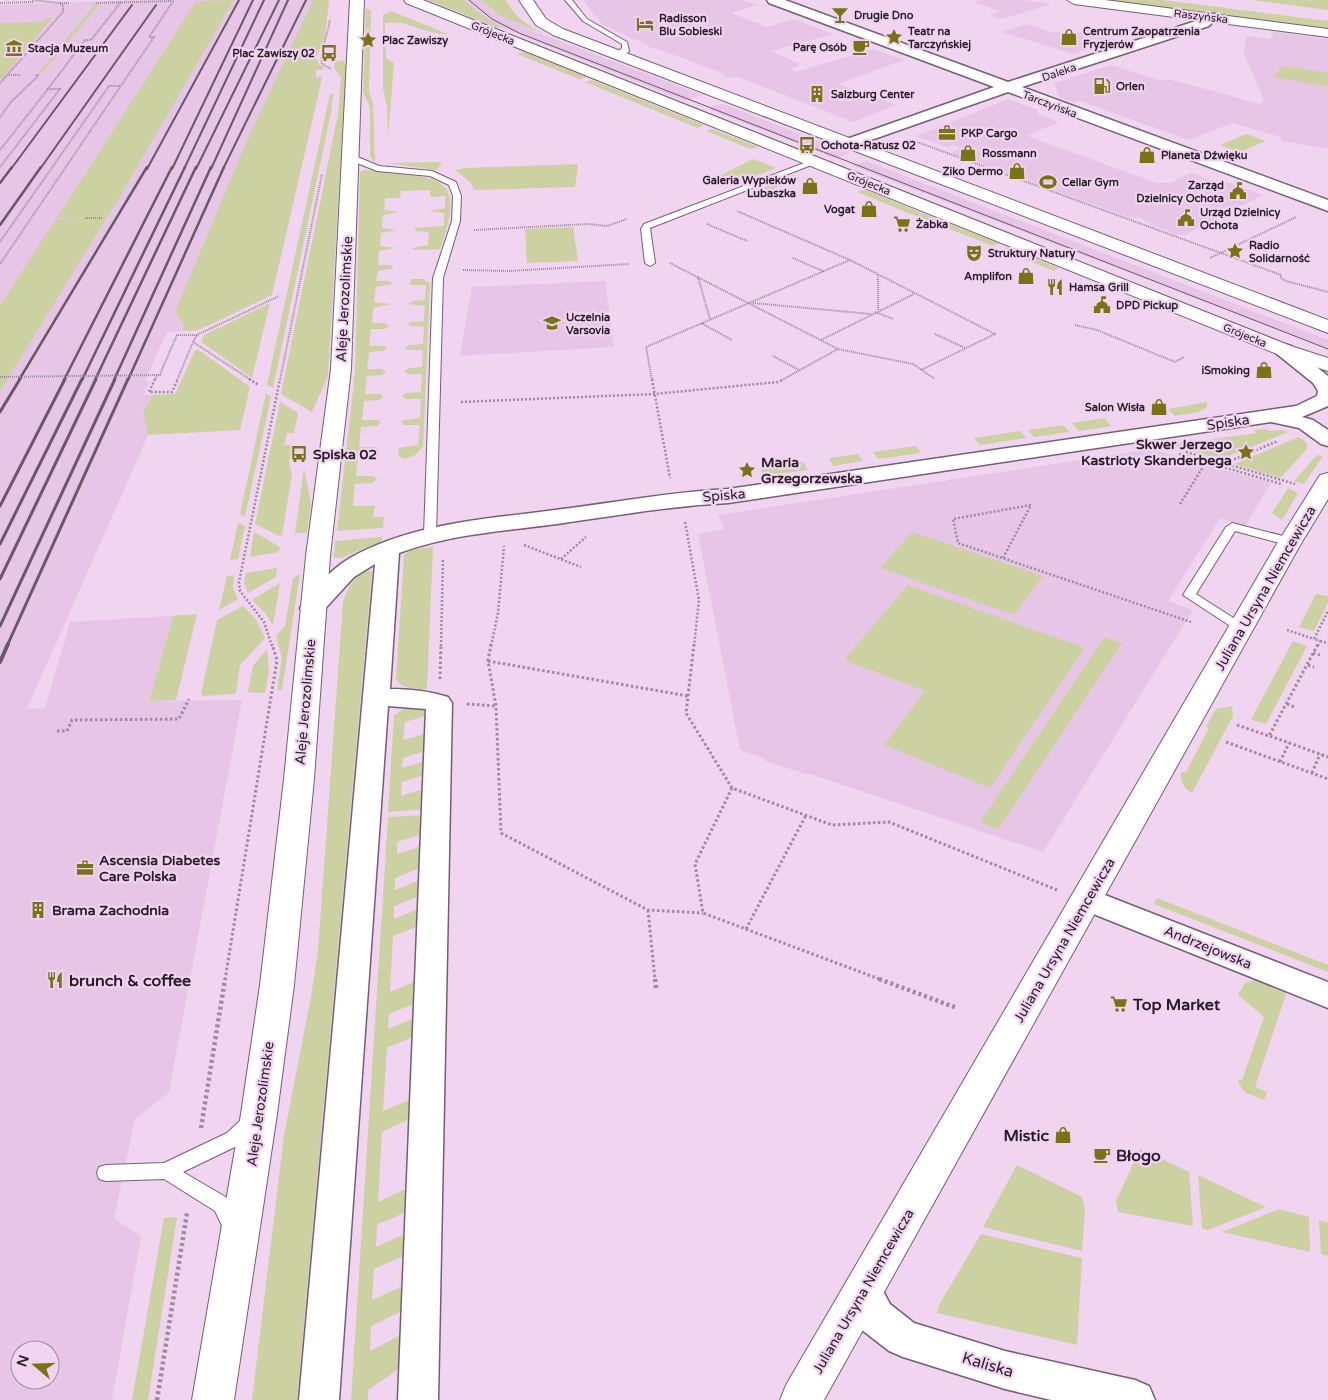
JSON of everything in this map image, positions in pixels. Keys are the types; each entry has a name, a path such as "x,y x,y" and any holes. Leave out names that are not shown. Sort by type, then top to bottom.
{"main road":[{"name":"Aleje Jerozolimskie","path":"213,1400 259,1114 277,985 298,789 312,608 341,369 357,0"},
{"name":"Grójecka","path":"411,0 1328,366"},
{"path":"526,0 535,15 549,27 1328,327"},
{"name":"Raszyńska","path":"1074,0 1328,33"},
{"path":"696,113 703,105 732,98"},
{"name":"Juliana Ursyna Niemcewicza","path":"801,1400 863,1291 1073,895 1241,629 1324,486"}],"street":[{"name":"Tarczyńska","path":"773,0 1328,206"},
{"name":"Daleka","path":"849,144 1204,23 1211,17"},
{"name":"Spiska","path":"312,608 348,570 388,549 430,535 675,500 738,494 1270,416 1301,411 1326,399 1328,391 1320,379 1284,350"},
{"path":"1270,416 1306,424 1328,440"},
{"path":"318,1400 388,549"},
{"path":"377,697 416,698 439,703 418,1400"},
{"name":"Andrzejowska","path":"1073,895 1328,995"},
{"name":"Kaliska","path":"863,1291 876,1317 903,1338 1005,1370 1135,1400"}],"lane":[{"path":"568,0 585,20 625,44 626,48 619,55"},
{"path":"350,157 377,168 432,174 452,184 457,196 456,221 438,274 430,535"},
{"path":"650,263 644,229 646,226 815,162"},
{"path":"1241,629 1189,595 1232,527 1291,542"},
{"path":"106,1173 166,1171 233,1139 259,1114"},
{"path":"166,1171 222,1205 238,1237"}],"path":[{"path":"32,0 69,3"},
{"path":"0,2 54,0"},
{"path":"96,3 173,0"},
{"path":"0,264 154,37 149,37 173,0"},
{"path":"0,150 85,40 91,40 121,2"},
{"path":"0,83 63,12 63,5 59,3"},
{"path":"330,17 328,37 320,60 334,72"},
{"path":"9,75 20,75"},
{"path":"0,117 8,109 11,102 28,88 39,75 35,75"},
{"path":"0,242 109,86 121,86"},
{"path":"0,167 60,89 48,89"},
{"path":"916,141 1260,267 1281,275 1281,278 1289,283 1328,292"},
{"path":"200,1136 277,660 264,622 240,591 240,582 323,172"},
{"path":"730,208 850,260 995,334 921,370"},
{"path":"1206,260 1219,252 1256,238 1299,215"},
{"path":"474,230 588,224 607,226 632,216"},
{"path":"85,218 102,218"},
{"path":"699,220 748,242"},
{"path":"793,258 823,271"},
{"path":"664,260 750,302 838,349 913,364 935,380"},
{"path":"666,481 670,480 646,347 850,260"},
{"path":"461,269 509,271 650,263"},
{"path":"1253,271 1260,267"},
{"path":"877,311 878,275"},
{"path":"698,276 710,319"},
{"path":"1314,293 1321,289"},
{"path":"822,340 877,311 915,294"},
{"path":"196,335 172,392 149,392 157,375 160,375 178,335 196,335 279,296"},
{"path":"750,302 872,314"},
{"path":"877,311 893,320"},
{"path":"700,323 732,340"},
{"path":"1075,326 1098,330 1175,362 1184,357"},
{"path":"935,334 965,348"},
{"path":"193,342 259,385"},
{"path":"461,402 654,394 778,382 838,349"},
{"path":"773,356 799,370"},
{"path":"0,377 157,375"},
{"path":"1130,436 1224,464 1324,486"},
{"path":"1218,466 1282,440"},
{"path":"1170,452 1281,484"},
{"path":"1180,504 1206,462"},
{"path":"1003,558 1031,505 952,519 958,543 1192,623"},
{"path":"684,517 699,600 686,713 732,788 832,825 889,822 1073,895"},
{"path":"561,559 588,535"},
{"path":"505,538 498,613 488,661 496,706 502,833 648,910 703,913 957,1008"},
{"path":"521,544 581,567"},
{"path":"439,703 443,557"},
{"path":"1314,638 1328,611"},
{"path":"1287,630 1328,643"},
{"path":"1270,736 1320,641"},
{"path":"1314,653 1320,655"},
{"path":"488,661 688,696"},
{"path":"1308,664 1314,667"},
{"path":"57,731 67,731 72,720 179,719 188,699"},
{"path":"1287,704 1294,707"},
{"path":"1237,724 1328,757"},
{"path":"1226,742 1328,779"},
{"path":"1280,762 1289,743"},
{"path":"1312,773 1320,754"},
{"path":"703,913 695,864 732,788"},
{"path":"746,929 806,815"},
{"path":"648,910 656,988"},
{"path":"157,1400 188,1209"}],"shaded area":[{"path":"138,0 329,0 325,36 182,331 167,332 145,381 150,381 144,395 153,395 143,411 148,435 27,709 45,708 70,622 173,616 149,701 242,700 169,1092 135,1119 114,1218 141,1237 112,1400 0,1400 0,5"},
{"path":"465,0 480,0 492,10 536,32 702,95 684,101 501,27 474,9"},
{"path":"583,0 743,0 757,5 731,13 767,27 794,19 833,34 771,51 800,64 791,70 796,72 873,49 904,60 838,84 896,105 853,122 736,76 730,78 722,75 725,74 658,49 647,47 650,46 603,25"},
{"path":"980,0 1024,0 1051,4 1002,19 990,15 1000,11 973,2"},
{"path":"1027,24 1054,33 1061,31 1071,35 1085,30 1116,40 1073,54 1002,32"},
{"path":"1274,32 1328,39 1328,149 1282,141 1280,137 1233,123 1189,140 1080,101 1074,103 1059,97 1054,83 1111,65 1161,81 1169,79 1260,104 1264,99 1243,52 1247,36 1270,39"},
{"path":"1008,99 1038,110 1036,111 1038,114 1059,122 1027,135 1038,140 1157,183 1170,183 1191,173 1222,184 1227,182 1263,195 1184,235 1178,235 1149,224 1151,223 1138,217 1134,219 951,153 960,148 953,145 948,147 916,136"},
{"path":"723,104 849,153 836,159 709,109 714,105"},
{"path":"866,161 1328,340 1328,349 853,166"},
{"path":"605,281 614,347 460,356 472,287"},
{"path":"1153,449 1271,483 1245,526 1220,518 1168,601 1193,610 1043,852 810,774 765,761 764,758 740,750 698,534 725,529 718,515"}],"green space":[{"path":"234,0 122,193 0,392 0,305 56,219 84,219 57,218 196,1"},
{"path":"313,0 329,0 325,36 316,58 323,67 323,70 316,70 316,77 322,76 320,87 272,295 199,330 182,331 184,326 175,312 245,145"},
{"path":"428,0 465,0 474,9 501,27 498,28"},
{"path":"480,0 506,0 524,22 549,36 501,16"},
{"path":"1097,0 1162,0 1328,21 1328,29"},
{"path":"1251,0 1328,0 1328,10"},
{"path":"95,4 100,4 42,73 38,73"},
{"path":"366,9 371,10 369,91 373,104 375,163 370,156 370,108 363,92"},
{"path":"391,11 448,34 439,34 410,25 385,23 386,58 394,63 388,138 387,106 383,89 383,15"},
{"path":"53,17 0,80 0,23 43,22 46,18"},
{"path":"524,52 586,77 579,79 517,54"},
{"path":"343,60 346,66 328,376 312,412 281,394 338,114 341,77 334,68 335,62"},
{"path":"1283,66 1328,73 1328,87 1274,77"},
{"path":"592,80 704,125 698,128 585,82"},
{"path":"330,94 333,94 331,113 273,388 267,385"},
{"path":"713,129 758,147 751,149 706,131"},
{"path":"1246,134 1266,141 1240,152 1220,145"},
{"path":"753,159 776,168 735,184 724,179 719,181 713,179"},
{"path":"442,162 437,170 386,163"},
{"path":"578,164 575,187 474,190 470,182 455,170 465,168"},
{"path":"364,170 416,176 431,179 441,184 448,192 450,215 440,249 415,250 412,248 428,245 429,232 416,231 414,228 444,226 444,213 430,211 445,208 445,196 430,197 430,190 401,191 400,198 385,198 384,210 399,212 383,215 382,228 397,230 381,233 380,246 396,248 379,251 378,265 390,265 394,268 378,271 376,281 389,281 393,284 376,287 374,302 391,304 373,308 372,323 385,323 389,326 385,329 371,329 369,346 384,346 387,348 383,351 369,352 367,369 382,369 386,372 382,375 367,376 365,394 380,394 383,397 379,400 364,401 362,420 378,420 381,423 377,426 361,427 359,447 375,447 379,450 375,454 358,455 356,476 373,476 377,479 372,483 355,484 353,506 375,506 373,517 384,517 383,528 337,531 355,373 360,172"},
{"path":"794,175 800,178 753,197 748,194"},
{"path":"864,189 934,218 928,221 857,192"},
{"path":"940,220 999,243 993,246 934,223"},
{"path":"573,227 578,261 527,263 525,229"},
{"path":"1008,247 1058,269 1054,271 1002,250"},
{"path":"412,279 423,279 430,283 423,447 415,455 405,459 398,456 399,448 418,445 420,425 404,425 401,421 420,418 421,399 406,399 402,396 406,393 421,392 422,374 408,374 404,371 410,368 422,367 423,350 409,350 405,348 409,345 423,344 424,327 407,325 411,322 424,321 425,306 408,304 414,301 425,300 426,285 411,285"},
{"path":"270,303 252,378 201,342 204,335"},
{"path":"195,350 199,350 250,387 240,430 148,435 143,411 153,395 175,394"},
{"path":"266,393 271,397 245,517 240,514"},
{"path":"280,402 298,413 294,433 287,433 284,445 292,445 289,463 292,475 282,535 279,536 255,524"},
{"path":"1207,402 1207,407 1199,412 1175,416 1168,409"},
{"path":"1104,418 1111,426 1079,431 1072,423"},
{"path":"1063,425 1070,432 1034,437 1028,430"},
{"path":"1266,429 1269,431 1283,430 1288,432 1226,457 1209,456 1171,445 1256,433 1254,430"},
{"path":"1020,431 1026,438 980,445 974,438"},
{"path":"1299,437 1307,443 1307,449 1280,478 1234,464"},
{"path":"916,446 921,453 878,459 873,452"},
{"path":"858,454 863,461 833,466 829,458"},
{"path":"1317,455 1323,456 1304,484 1294,481"},
{"path":"803,462 808,470 764,476 760,468"},
{"path":"304,468 311,504 307,533 295,533"},
{"path":"1288,488 1298,493 1282,520 1272,513"},
{"path":"238,523 245,526 238,559 230,560"},
{"path":"254,532 280,547 279,552 250,557"},
{"path":"912,532 1043,576 1014,615 880,568"},
{"path":"382,537 382,541 341,558 334,558 335,541"},
{"path":"433,547 427,689 405,687 396,679 404,555 411,550"},
{"path":"277,568 276,577 248,593 244,583 246,573"},
{"path":"368,570 372,572 297,1400 252,1400 284,1135 311,997 318,950 343,603 346,593 355,579"},
{"path":"300,574 282,690 277,690 282,658 276,636 285,626 293,578"},
{"path":"234,575 233,588 238,599 219,610 227,576"},
{"path":"280,583 273,625 265,613 252,600"},
{"path":"908,585 1085,648 990,788 884,745 925,691 844,660"},
{"path":"1316,594 1328,596 1328,603 1314,631 1299,627"},
{"path":"243,606 255,618 265,638 240,665 236,692 233,694 204,696 201,694 217,620"},
{"path":"197,614 176,700 149,701 173,616"},
{"path":"1104,637 1122,643 998,830 980,822"},
{"path":"1293,641 1307,646 1266,724 1251,719"},
{"path":"267,649 269,670 265,693 248,692 253,666"},
{"path":"1232,706 1233,716 1192,793 1183,784 1181,772 1186,772 1209,728 1206,727 1216,709"},
{"path":"407,707 420,708 429,715 405,722 403,740 429,733 428,750 403,758 402,768 428,760 427,774 402,782 401,796 426,788 426,809 388,812 394,715"},
{"path":"426,815 425,833 397,842 397,854 424,845 423,867 395,878 395,890 423,879 422,895 394,906 394,919 421,908 421,925 393,936 390,992 419,980 418,1002 389,1014 388,1029 417,1017 417,1035 387,1048 383,1111 414,1098 413,1117 382,1132 378,1202 410,1187 410,1210 377,1225 376,1247 409,1232 408,1254 374,1269 372,1300 407,1284 406,1309 371,1326 370,1351 404,1333 403,1366 368,1390 368,1400 351,1400 388,817"},
{"path":"1157,898 1328,965 1328,972 1154,904"},
{"path":"1259,979 1288,988 1255,1087 1267,1092 1264,1100 1246,1093 1238,1083 1239,1079 1242,1080 1264,1017 1238,995 1245,983"},
{"path":"1140,1149 1189,1172 1193,1226 1118,1212 1116,1201"},
{"path":"1017,1165 1082,1197 1085,1210 1082,1251 983,1227"},
{"path":"1198,1175 1266,1207 1208,1230 1202,1228"},
{"path":"1279,1209 1309,1217 1310,1252 1222,1232"},
{"path":"177,1217 148,1400 132,1400 164,1218"},
{"path":"1319,1220 1328,1223 1328,1256 1321,1254"},
{"path":"981,1234 1082,1258 1077,1345 937,1313 939,1305"}],"tram line":[{"path":"469,0 492,19 519,33 1328,349"}],"railway":[{"path":"147,169 239,0"},
{"path":"172,169 253,0"},
{"path":"184,169 264,0"},
{"path":"196,169 279,0"},
{"path":"211,169 288,0"},
{"path":"223,169 306,0"},
{"path":"11,169 132,5"},
{"path":"40,169 156,5"},
{"path":"0,183 12,167"},
{"path":"0,225 41,167"},
{"path":"19,380 147,167"},
{"path":"64,380 172,167"},
{"path":"82,380 185,167"},
{"path":"95,380 196,167"},
{"path":"114,380 211,167"},
{"path":"128,380 224,167"},
{"path":"0,412 20,379"},
{"path":"0,506 65,379"},
{"path":"0,544 82,379"},
{"path":"0,579 96,379"},
{"path":"0,626 115,379"},
{"path":"7,646 128,379"},
{"path":"0,662 8,644"}],"place":[{"name":"Drugie Dno","path":"840,15"},
{"name":"Radisson Blu Sobieski","path":"645,24"},
{"name":"Teatr na Tarczyńskiej","path":"894,37"},
{"name":"Centrum Zaopatrzenia Fryzjerów","path":"1069,37"},
{"name":"Plac Zawiszy","path":"368,40"},
{"name":"Parę Osób","path":"861,47"},
{"name":"Stacja Muzeum","path":"14,48"},
{"name":"Plac Zawiszy 02","path":"329,53"},
{"name":"Orlen","path":"1102,86"},
{"name":"Salzburg Center","path":"817,94"},
{"name":"PKP Cargo","path":"947,133"},
{"name":"Ochota-Ratusz 02","path":"807,145"},
{"name":"Rossmann","path":"968,153"},
{"name":"Planeta Dźwięku","path":"1147,155"},
{"name":"Ziko Dermo","path":"1017,171"},
{"name":"Cellar Gym","path":"1048,182"},
{"name":"Galeria Wypieków Lubaszka","path":"810,186"},
{"name":"Zarząd Dzielnicy Ochota","path":"1238,191"},
{"name":"Vogat","path":"869,209"},
{"name":"Urząd Dzielnicy Ochota","path":"1186,218"},
{"name":"Żabka","path":"902,224"},
{"name":"Radio Solidarność","path":"1235,251"},
{"name":"Struktury Natury","path":"974,253"},
{"name":"Amplifon","path":"1026,276"},
{"name":"Hamsa Grill","path":"1055,287"},
{"name":"DPD Pickup","path":"1102,305"},
{"name":"Uczelnia Varsovia","path":"552,323"},
{"name":"iSmoking","path":"1264,370"},
{"name":"Salon Wisła","path":"1159,407"},
{"name":"Skwer Jerzego Kastrioty Skanderbega","path":"1246,452"},
{"name":"Spiska 02","path":"299,454"},
{"name":"Maria Grzegorzewska","path":"747,470"},
{"name":"Ascensia Diabetes Care Polska","path":"85,868"},
{"name":"Brama Zachodnia","path":"38,910"},
{"name":"brunch & coffee","path":"55,980"},
{"name":"Top Market","path":"1119,1004"},
{"name":"Mistic","path":"1063,1135"},
{"name":"Błogo","path":"1102,1155"}]}
